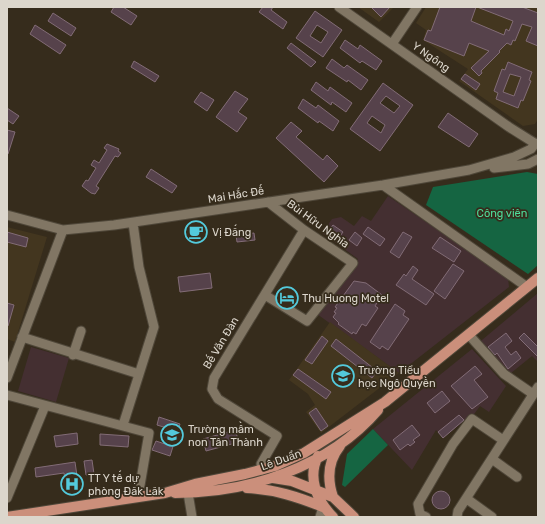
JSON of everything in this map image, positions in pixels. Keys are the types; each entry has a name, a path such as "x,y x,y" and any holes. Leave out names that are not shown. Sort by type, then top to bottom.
{"main road":[{"name":"Lê Duẩn","path":"166,493 195,484 262,470 304,453 385,402 538,278"},
{"name":"Lê Duẩn","path":"7,517 166,493 198,493 270,478 316,460 342,443 366,424 385,402"},
{"path":"322,512 313,479 316,460 332,436"},
{"path":"322,512 333,497 329,478 330,467 332,458 342,443"},
{"path":"245,474 292,481 315,489 333,497 354,517"},
{"path":"231,487 265,488 284,493 333,517"}],"street":[{"name":"Y Ngông","path":"339,7 509,127 536,144 533,156 538,159"},
{"path":"392,44 417,7"},
{"name":"Mai Hắc Đế","path":"7,215 63,230 133,223 383,186 469,170 506,160 536,144"},
{"name":"Mai Hắc Đế","path":"469,170 528,164 538,159"},
{"path":"383,186 527,287"},
{"name":"Bùi Hữu Nghĩa","path":"265,295 307,321 353,263 304,230 268,202"},
{"path":"123,425 154,326 139,267 133,223"},
{"path":"7,378 10,358 22,337 63,230"},
{"name":"Bế Văn Đàn","path":"262,470 260,464 277,436 218,399 212,389 214,378 304,230"},
{"path":"73,355 81,331"},
{"path":"457,517 536,391 504,374 469,335"},
{"path":"22,337 73,355 139,374"},
{"path":"7,395 149,433 138,497"},
{"path":"7,498 45,406"},
{"path":"426,517 420,514 418,504 453,444 472,419 504,440"},
{"path":"492,459 517,477"},
{"path":"188,493 192,517"},
{"path":"467,499 492,517"}],"shaded area":[{"path":"358,7 394,7 379,22"},
{"path":"426,7 538,7 538,119 535,124 523,126 459,81 468,69 423,40 426,30 416,23"},
{"path":"388,196 508,278 509,287 399,373 317,314 358,259 322,233 332,219 341,217 354,226 362,216 371,221"},
{"path":"7,227 47,237 15,342 7,339"},
{"path":"538,293 538,362 532,356 506,377 476,345"},
{"name":"Trường Tiểu học Ngô Quyền","path":"330,322 399,373 321,433 306,412 315,405 308,394 289,380"},
{"path":"31,347 69,358 56,402 18,391"},
{"path":"472,349 506,386 489,412 480,406 472,417 470,416 443,438 436,430 412,470 373,429"}],"green space":[{"name":"Công viên","path":"527,172 538,174 538,265 528,274 426,205 433,187"},
{"path":"373,429 388,445 345,487 342,485 347,454"}],"building":[{"path":"114,7 123,7 137,16 131,25 111,12"},
{"path":"263,7 273,7 271,10 287,22 283,29 259,12"},
{"path":"371,7 390,7 381,17"},
{"path":"440,7 476,7 471,21 504,35 506,29 509,31 513,21 477,7 522,7 538,13 538,46 526,41 532,27 522,24 515,41 513,40 511,45 507,43 481,71 482,73 479,76 471,68 489,51 469,43 464,56 424,40 428,30 431,31"},
{"path":"315,11 342,30 323,57 296,38","holes":["317,25 328,32 321,43 310,36"]},
{"path":"53,13 76,28 71,36 48,21"},
{"path":"35,25 66,45 60,54 30,34"},
{"path":"345,40 358,49 360,45 382,61 376,70 362,61 360,63 340,48"},
{"path":"291,43 316,62 311,67 287,48"},
{"path":"332,59 344,68 347,65 368,80 361,90 348,80 347,82 326,68"},
{"path":"134,61 159,76 155,82 131,67"},
{"path":"508,62 532,72 529,80 531,81 523,101 521,100 518,108 496,99 498,93 494,91 502,69 505,70","holes":["510,74 521,77 514,96 503,92"]},
{"path":"465,74 480,84 476,90 461,79"},
{"path":"316,82 328,91 330,87 352,103 346,112 332,102 331,105 311,90"},
{"path":"383,83 413,105 380,151 350,129","holes":["386,96 400,106 394,113 380,103","372,116 385,125 381,133 367,123"]},
{"path":"235,91 248,99 238,112 247,118 237,132 216,117"},
{"path":"201,92 214,100 207,111 194,102"},
{"path":"303,99 316,108 318,105 339,121 333,131 319,121 318,123 298,108"},
{"path":"7,108 19,116 13,124 7,120"},
{"path":"448,113 478,134 469,147 438,127"},
{"path":"291,122 302,131 296,137 323,160 327,155 338,166 324,182 276,138"},
{"path":"7,130 15,132 8,154 7,154"},
{"path":"107,144 119,149 118,151 121,153 118,157 115,156 96,186 99,188 95,194 91,193 82,186 86,180 88,181 96,168 91,165 94,160 99,163 107,150 104,148"},
{"path":"151,169 177,186 172,193 146,177"},
{"path":"333,225 343,232 338,239 328,231"},
{"path":"368,227 385,239 380,246 363,234"},
{"path":"7,232 28,238 26,247 7,242"},
{"path":"355,232 362,238 357,246 349,240"},
{"path":"403,232 412,237 399,258 390,252"},
{"path":"254,233 255,240 237,242 236,235"},
{"path":"440,237 461,251 454,262 432,248"},
{"path":"453,264 464,271 445,299 434,291"},
{"path":"413,266 418,270 412,279 434,294 426,305 396,285 404,274 406,276"},
{"path":"210,273 212,288 180,292 178,277"},
{"path":"354,281 366,283 382,295 375,306 378,308 366,326 362,324 356,334 353,332 352,334 338,324 339,323 333,317 337,308 335,307"},
{"path":"7,303 14,305 8,326 7,326"},
{"path":"395,304 405,311 403,315 409,319 388,350 382,346 380,349 370,342"},
{"path":"506,333 512,341 505,347 511,355 516,351 521,358 508,369 497,353 495,355 488,347"},
{"path":"524,333 538,347 538,357 519,338"},
{"path":"322,336 328,341 312,364 305,360"},
{"path":"336,339 377,371 372,378 331,346"},
{"path":"475,366 482,374 474,380 488,397 472,409 451,386"},
{"path":"298,369 331,392 326,399 293,375"},
{"path":"442,391 450,401 435,413 427,403"},
{"path":"316,408 328,426 321,431 309,413"},
{"path":"459,415 464,420 443,438 438,432"},
{"name":"Trường mầm non Tân Thành","path":"159,417 180,424 170,456 152,450 156,441 165,444 170,429 157,425"},
{"path":"412,425 420,435 413,440 415,442 410,446 408,444 400,450 393,440"},
{"path":"235,430 239,442 206,451 203,439"},
{"path":"77,433 78,444 56,447 54,436"},
{"path":"100,434 129,436 128,447 100,445"},
{"path":"92,460 94,474 86,475 84,461"},
{"name":"TT Y tế dự phòng Đăk Lăk","path":"75,462 79,490 67,492 64,473 36,477 35,468"},
{"path":"437,491 445,491 450,496 448,507 445,509 437,509 432,504 432,496"}],"place":[{"name":"Vị Đắng","path":"196,232"},
{"name":"Thu Huong Motel","path":"287,298"},
{"name":"Trường Tiểu học Ngô Quyền","path":"343,376"},
{"name":"Trường mầm non Tân Thành","path":"172,435"},
{"name":"TT Y tế dự phòng Đăk Lăk","path":"72,484"}]}
